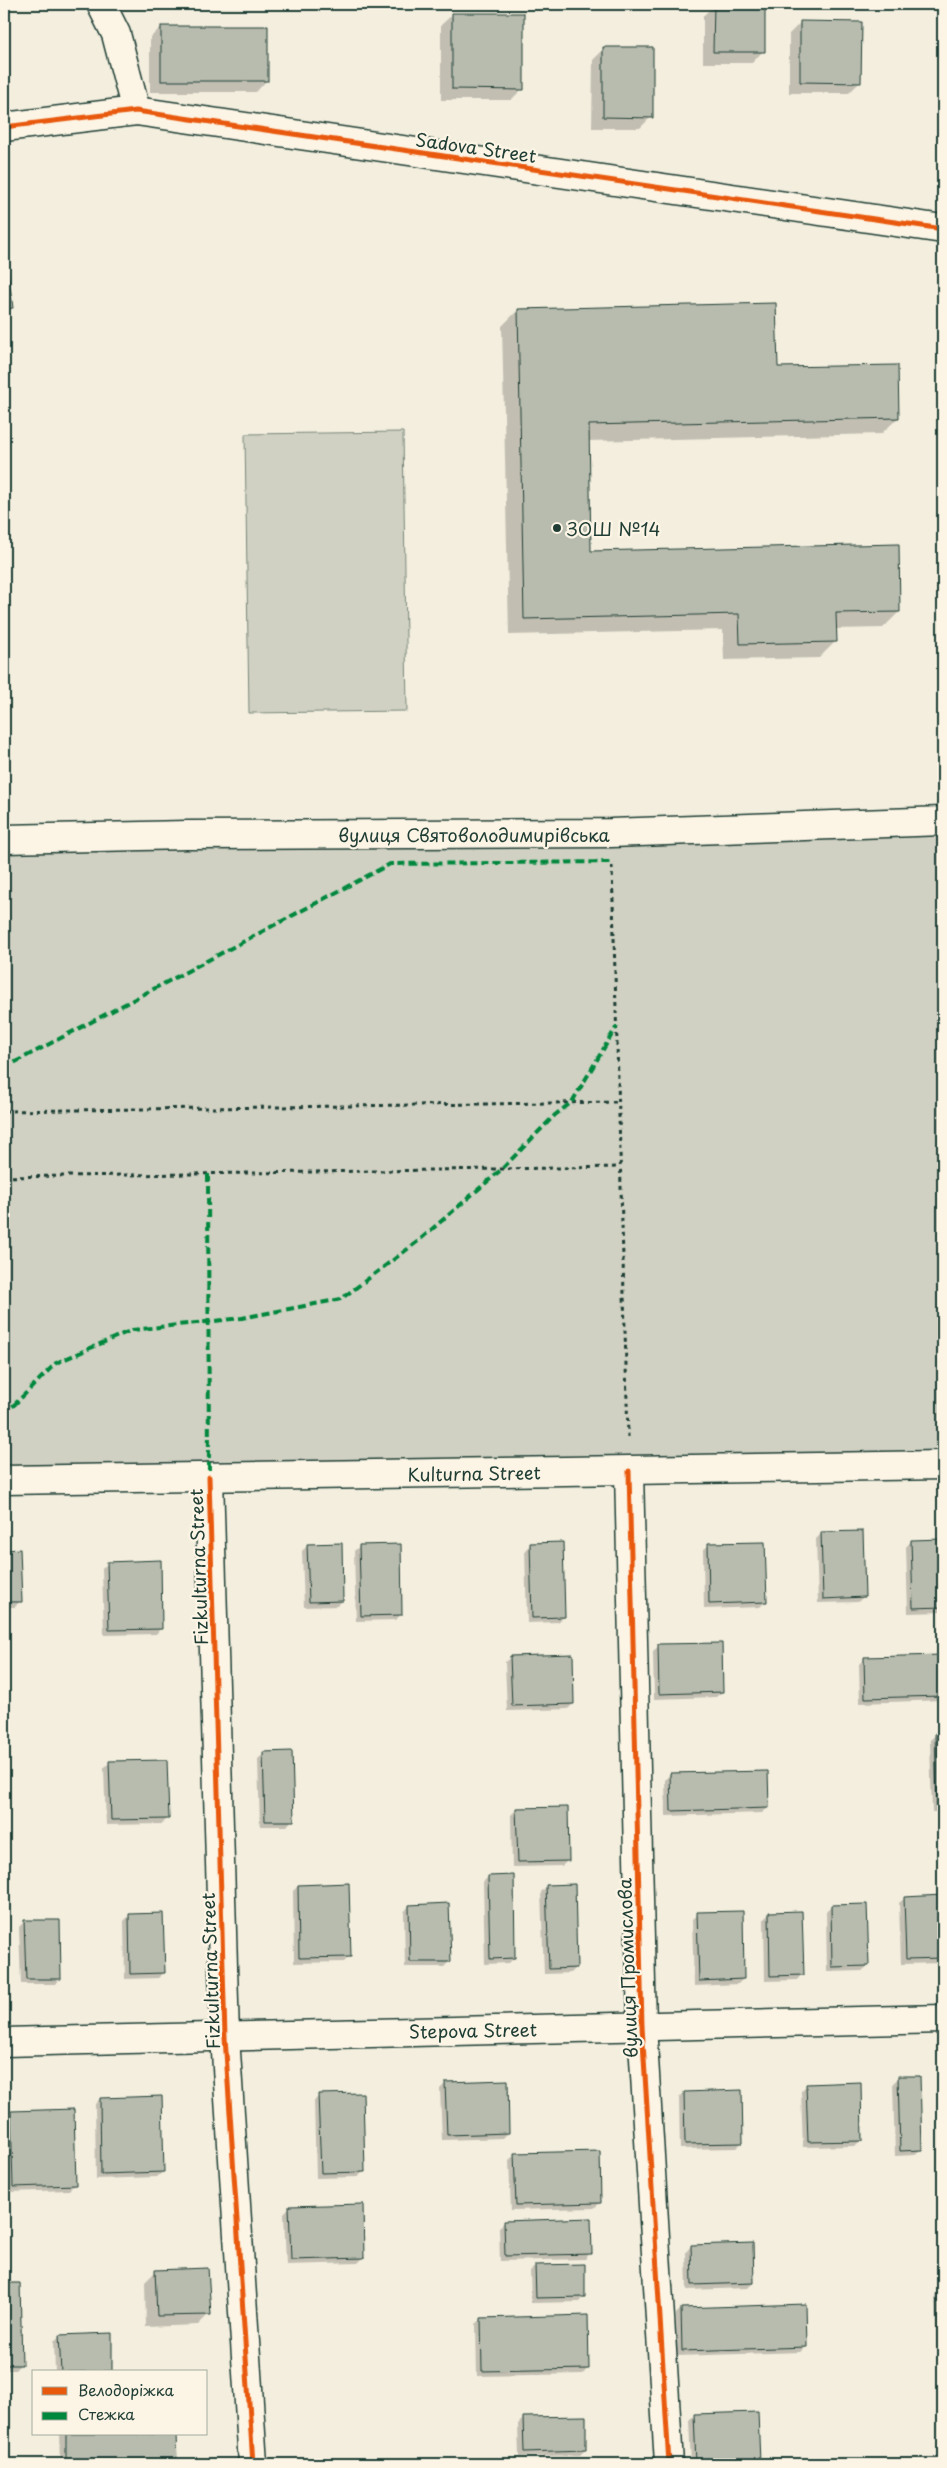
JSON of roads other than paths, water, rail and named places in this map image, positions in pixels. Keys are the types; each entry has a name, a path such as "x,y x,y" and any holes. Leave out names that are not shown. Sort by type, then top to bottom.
{"street":[{"path":"101,4 116,34 136,111"},
{"name":"Sadova Street","path":"4,127 136,111 943,229"},
{"name":"вулиця Святоволодимирівська","path":"4,839 187,835 611,833 943,822"},
{"name":"Kulturna Street","path":"4,1480 943,1465"},
{"name":"вулиця Промислова","path":"629,1470 642,2026 669,2464"},
{"name":"Fizkulturna Street","path":"209,1477 225,2037 253,2464"},
{"name":"Stepova Street","path":"4,2042 943,2019"}],"place":[{"name":"ЗОШ №14","path":"557,528"}]}
